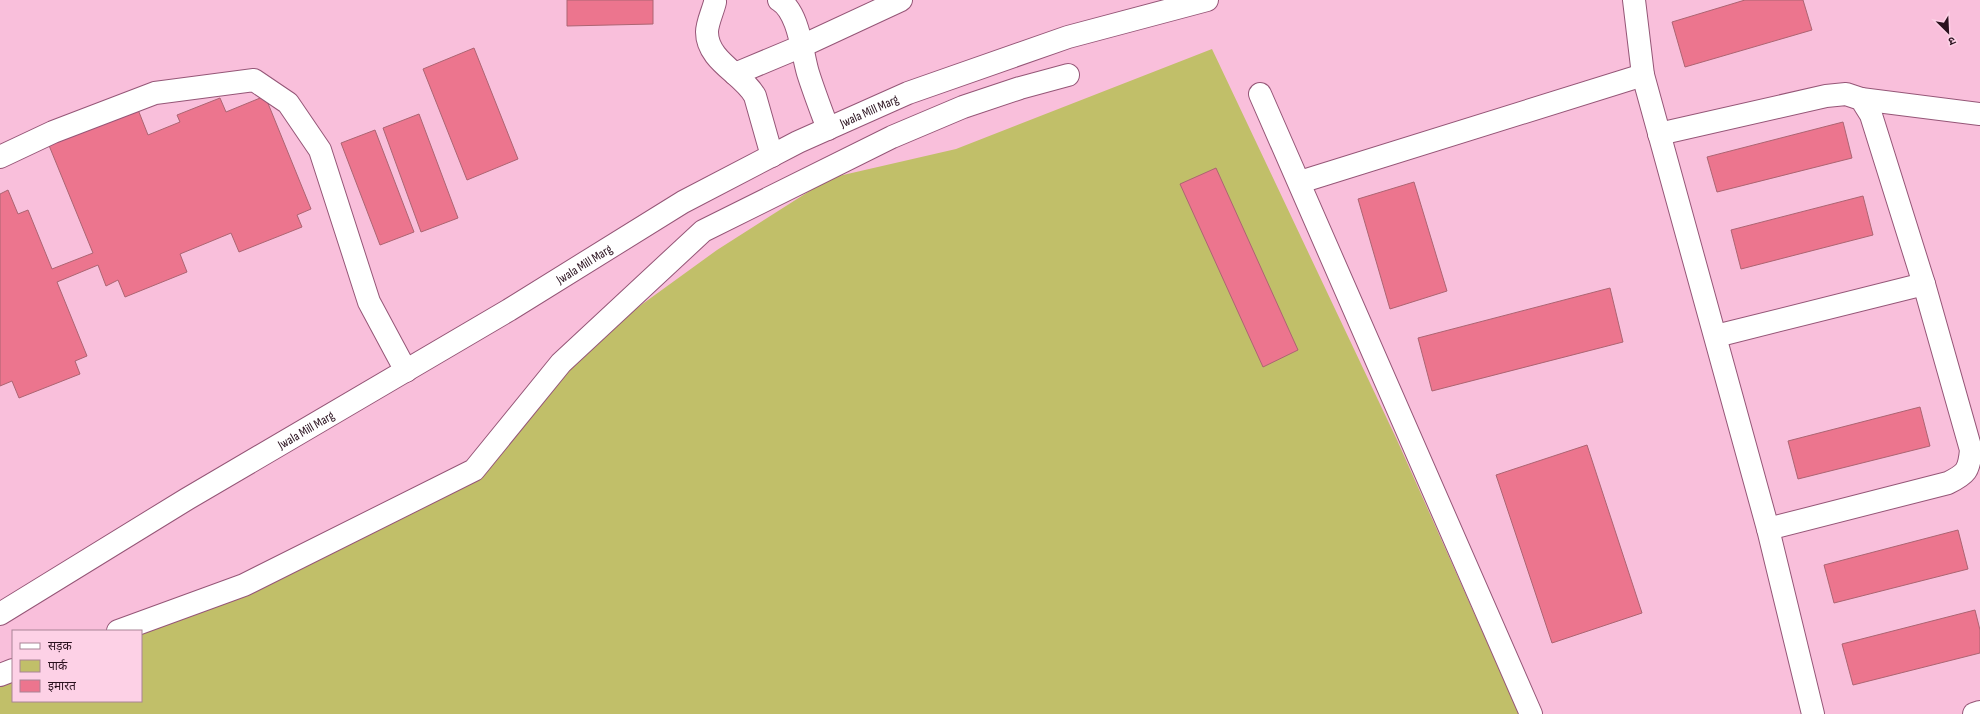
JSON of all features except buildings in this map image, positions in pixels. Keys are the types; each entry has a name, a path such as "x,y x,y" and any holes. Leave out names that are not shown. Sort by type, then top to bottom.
{"street":[{"path":"779,0 792,16 802,46 808,73 828,129"},
{"path":"735,74 802,46 901,0"},
{"name":"Jwala Mill Marg","path":"0,614 187,499 509,310 683,202 772,156 908,93 1068,37 1207,0"},
{"path":"1634,0 1643,75 1768,529 1814,714"},
{"path":"719,1 707,31 709,42 721,61 750,87 755,96 772,156"},
{"path":"121,630 244,585 474,470 561,363 703,231 892,137 963,107 1020,88 1068,75"},
{"path":"1300,182 1643,75"},
{"path":"0,157 53,132 155,93 254,80 288,103 320,150 369,302 406,371"},
{"path":"1260,94 1300,182 1531,714"},
{"path":"1659,134 1826,96 1846,94 1861,99 1980,114"},
{"path":"1768,529 1948,483 1963,476 1969,465 1971,450 1924,284 1871,115 1861,99"},
{"path":"1716,336 1924,284"},
{"path":"0,675 12,670"},
{"path":"1974,714 1980,712"}],"green space":[{"path":"1212,49 1397,440 1519,714 0,714 0,675 12,670 12,702 142,702 142,631 474,470 561,363 717,250 830,178 956,149"}]}
